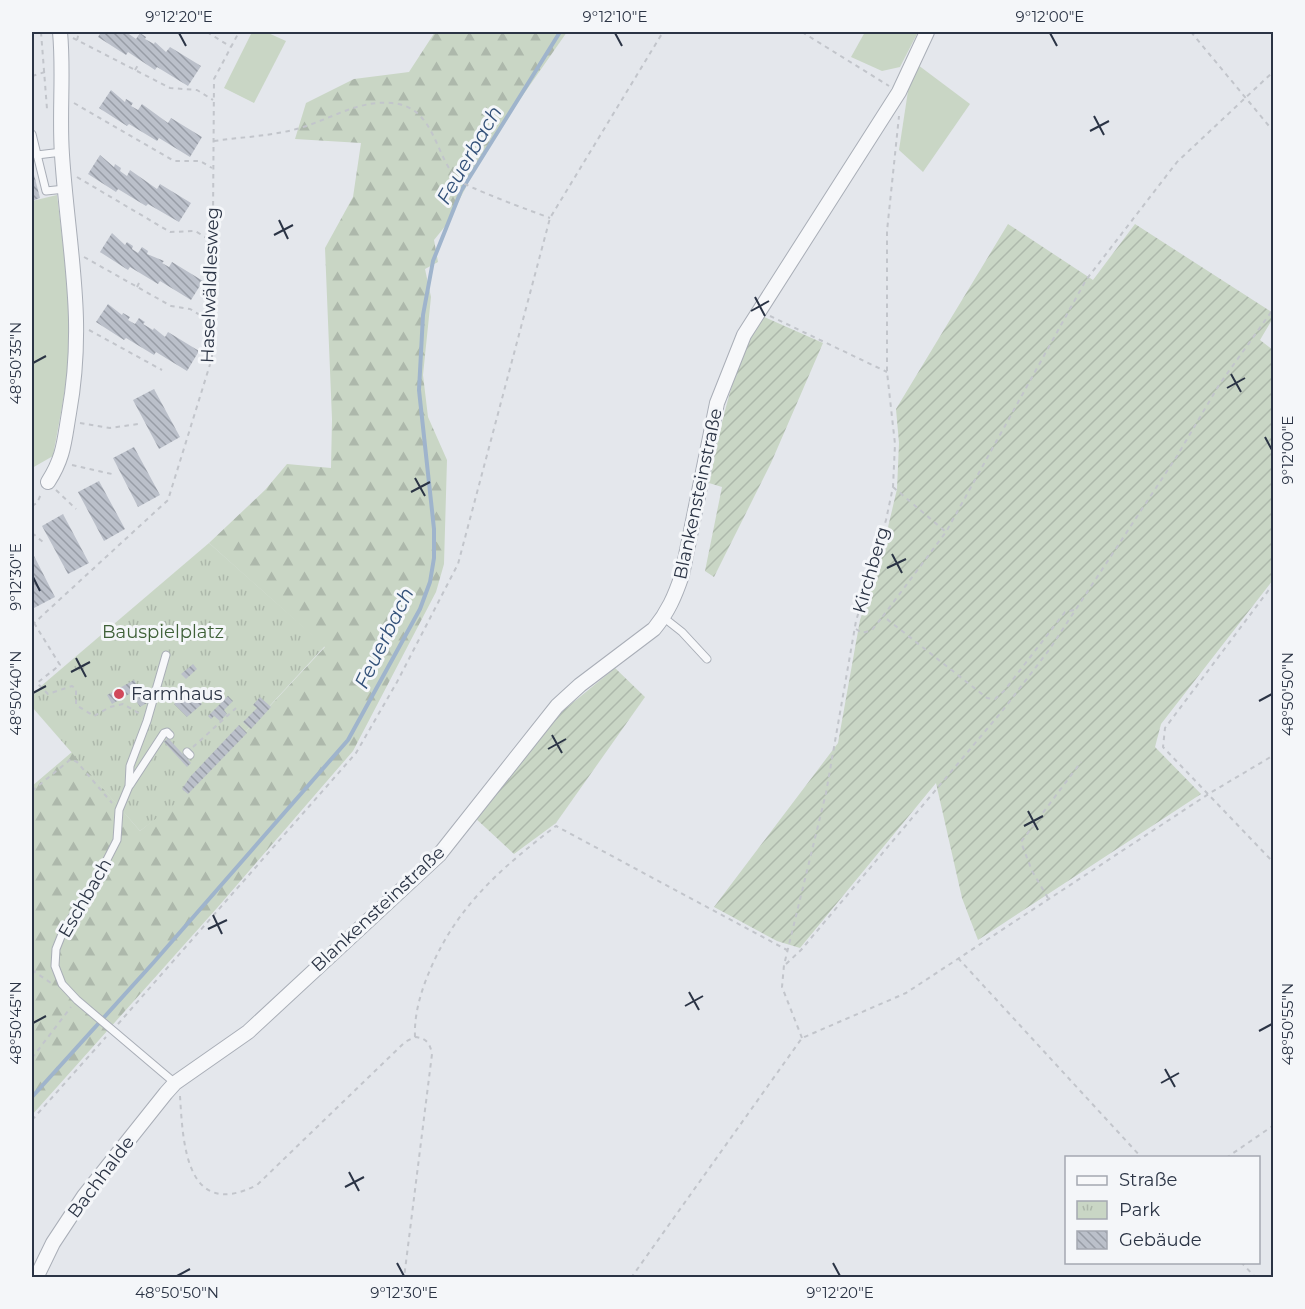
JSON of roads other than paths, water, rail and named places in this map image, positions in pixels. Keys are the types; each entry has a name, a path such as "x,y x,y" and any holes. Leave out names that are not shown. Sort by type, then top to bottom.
{"street":[{"name":"Blankensteinstraße","path":"175,1083 248,1032 439,855 557,706 580,685 654,629 663,617 674,600 682,575 717,403 744,335 899,92 927,32"},
{"path":"48,482 61,462 78,349 73,251 62,152 64,34"},
{"name":"Bachhalde","path":"36,1278 53,1243 84,1196 175,1083"}],"lane":[{"path":"32,134 46,191 65,189"},
{"path":"37,155 62,152"},
{"path":"663,617 682,632 707,659"},
{"path":"129,786 130,766 147,721 166,654"},
{"path":"129,786 164,733 170,735"},
{"name":"Eschbach","path":"129,786 120,808 117,840 95,882 64,929 56,948 55,966 62,984 77,1000 175,1083"}],"waterway":[{"name":"Feuerbach","path":"32,1097 154,962 348,740 420,609 430,582 434,558 434,529 419,390 423,315 433,261 461,191 560,32"}],"place":[{"name":"Farmhaus","path":"119,694"}],"park label":[{"name":"Bauspielplatz","path":"163,632"}]}
